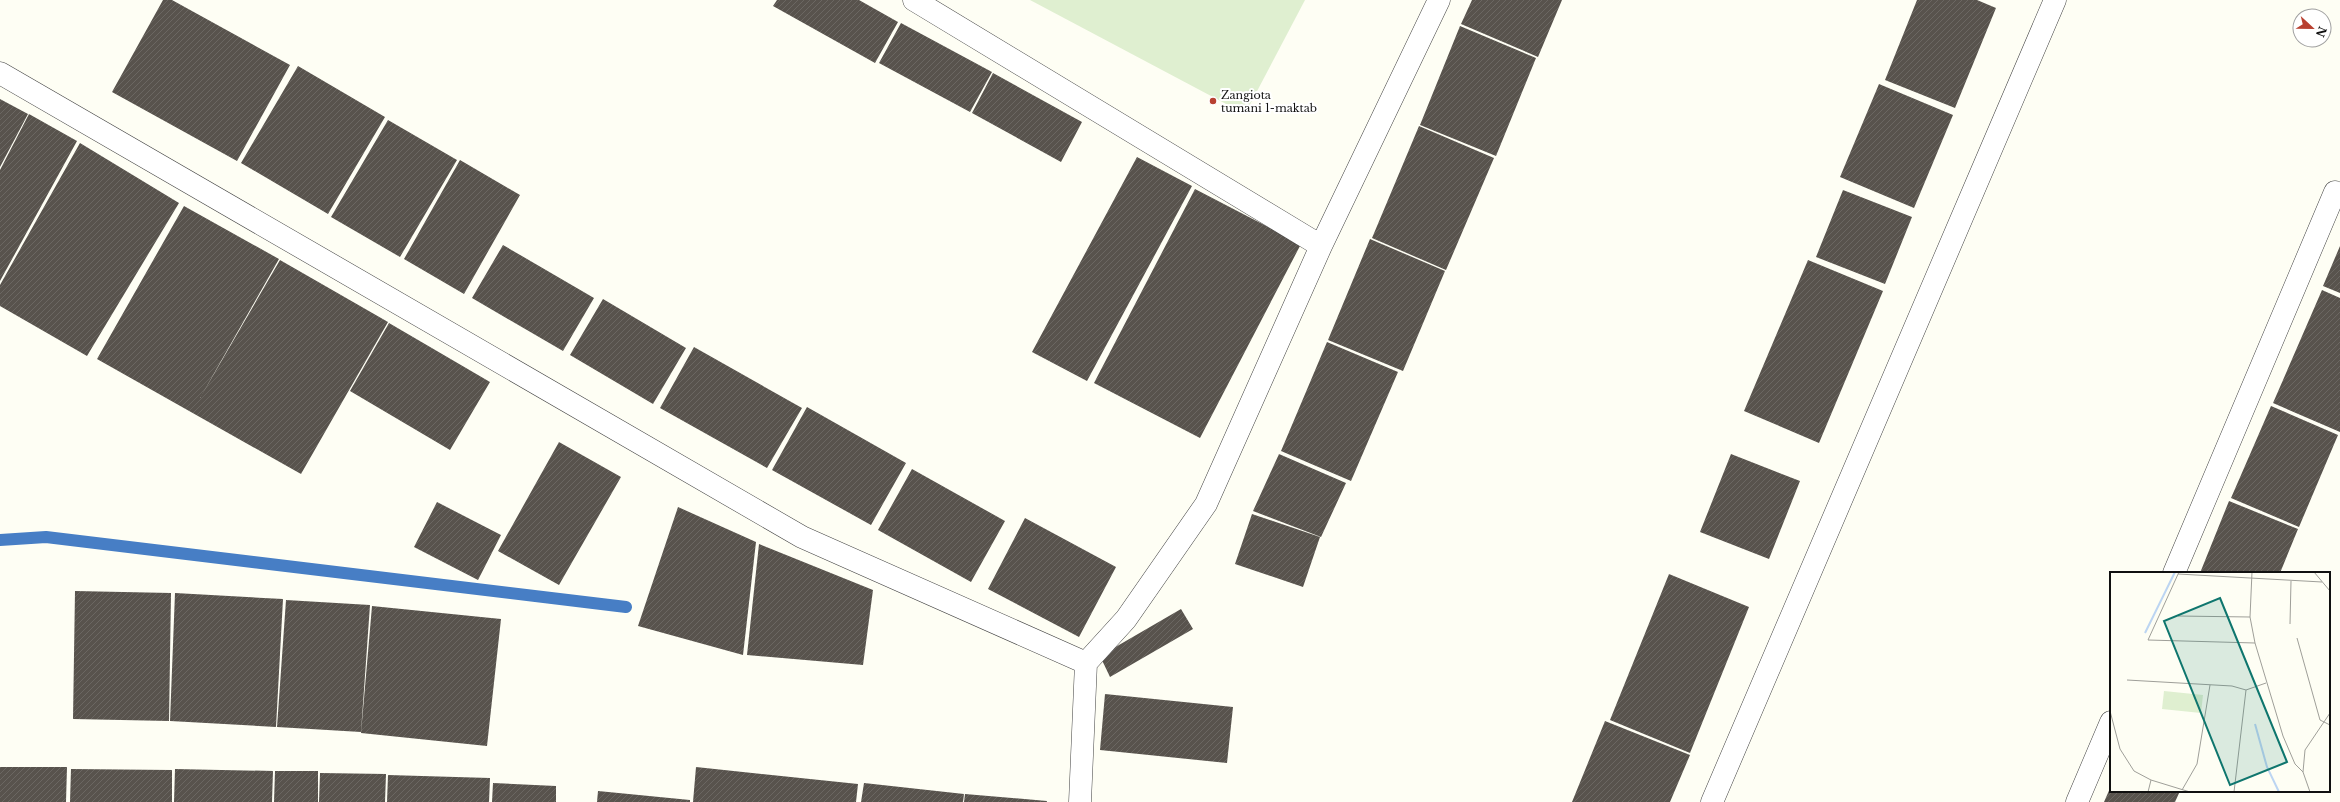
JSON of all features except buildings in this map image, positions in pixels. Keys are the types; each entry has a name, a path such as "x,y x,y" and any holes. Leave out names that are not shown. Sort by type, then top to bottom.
{"street":[{"path":"914,0 1321,246"},
{"path":"1080,802 1086,662 1126,619 1206,504 1321,246 1439,0"},
{"path":"1712,802 2055,0"},
{"path":"0,73 802,537 1086,662"},
{"path":"2174,572 2335,192"},
{"path":"2077,802 2110,724"}],"green space":[{"path":"1030,0 1305,0 1245,114"}],"waterway":[{"path":"0,540 46,537 626,607"}],"place":[{"name":"Zangiota tumani 1-maktab","path":"1213,101"}]}
